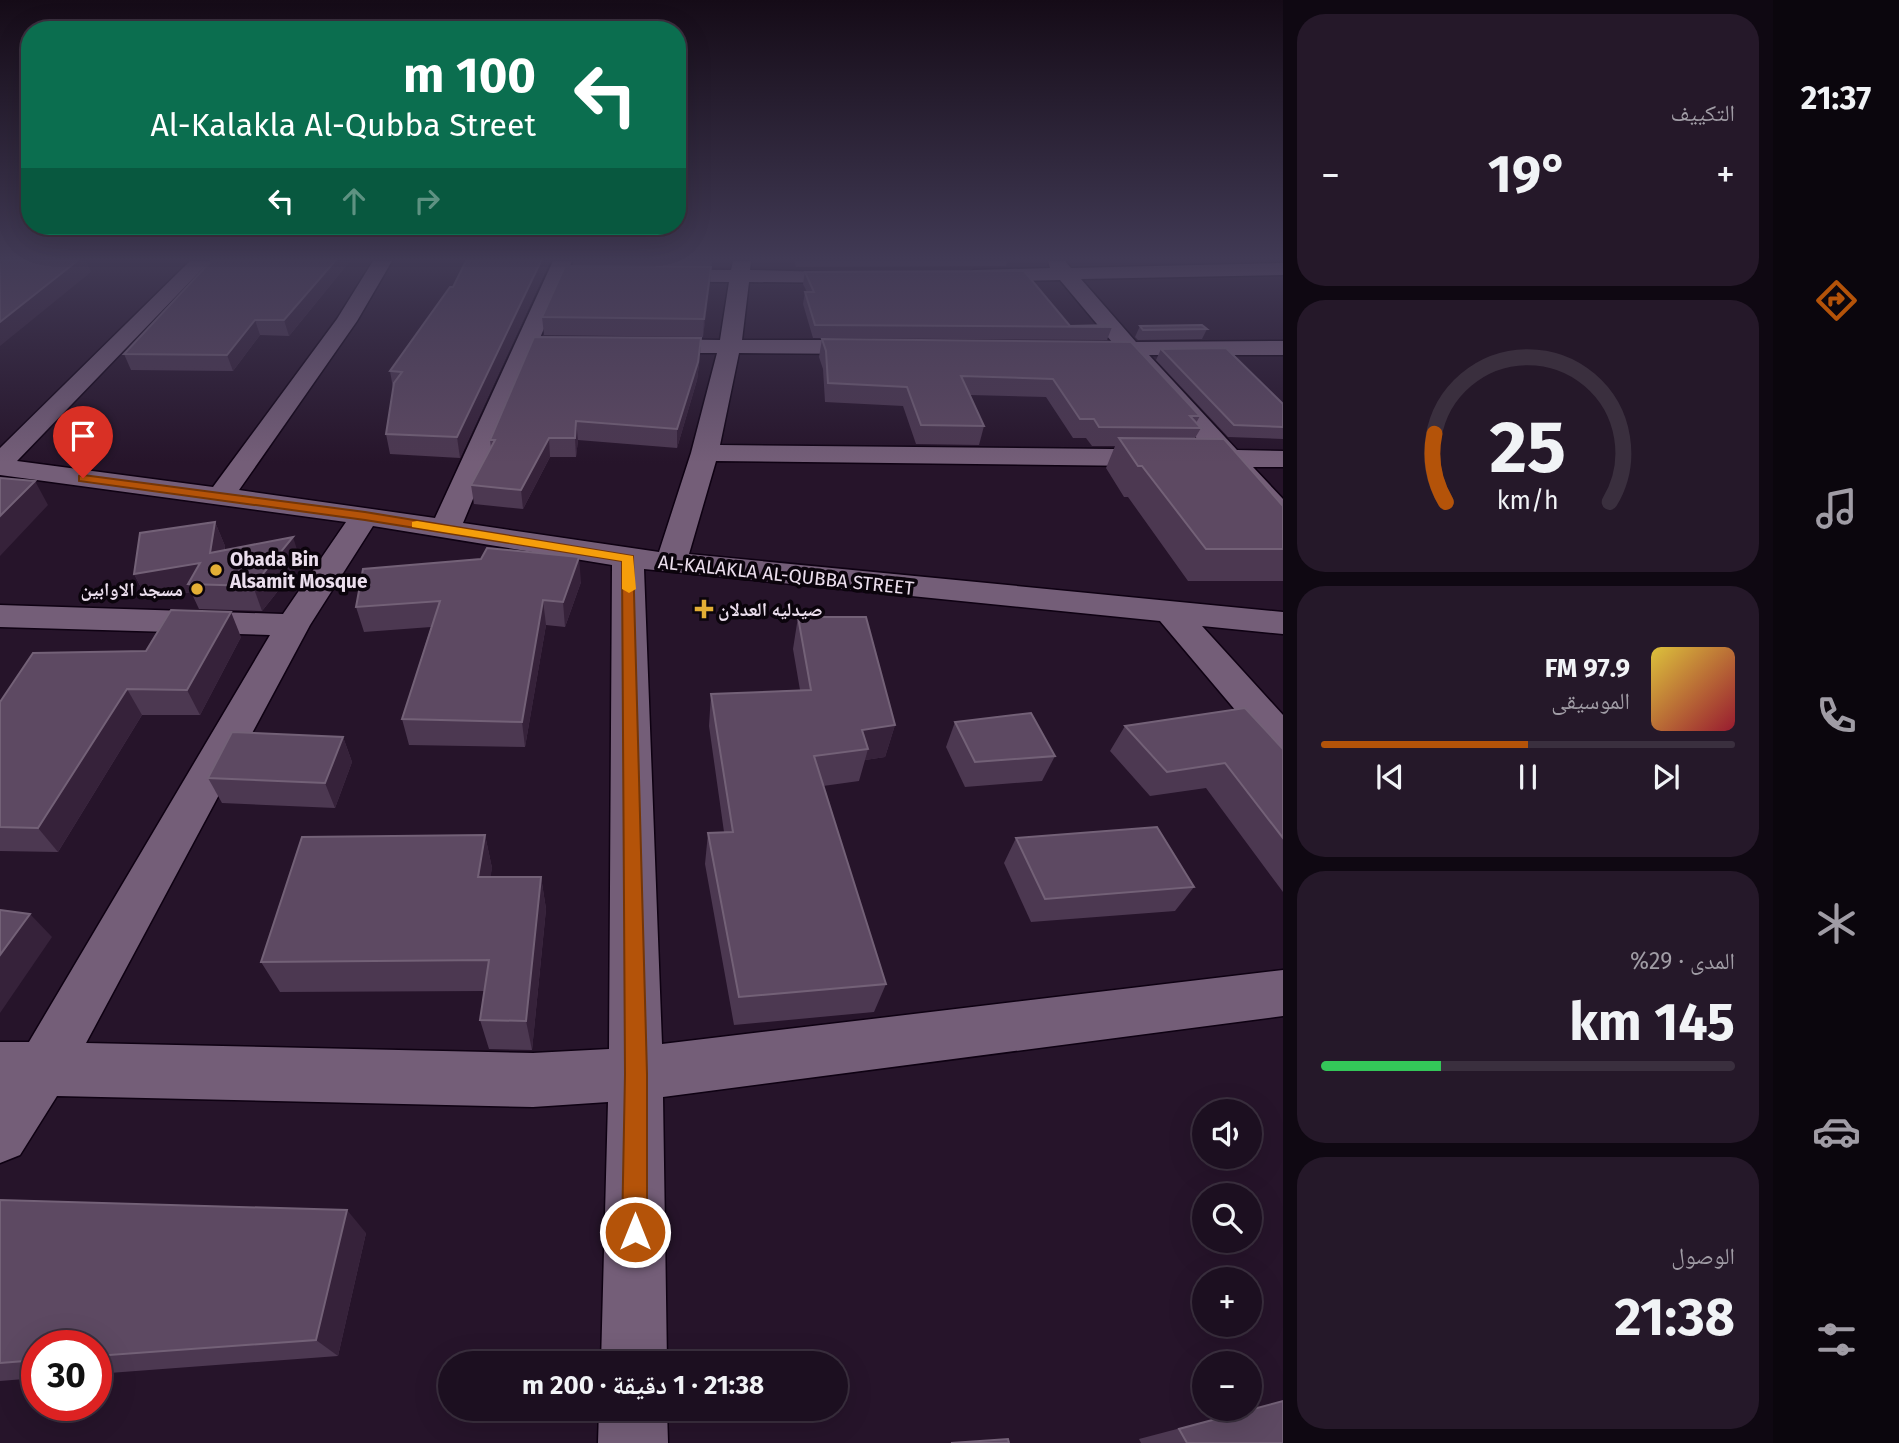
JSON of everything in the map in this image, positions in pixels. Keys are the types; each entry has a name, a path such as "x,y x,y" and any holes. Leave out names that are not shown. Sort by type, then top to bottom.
{"street":[{"path":"0,465 135,328"},
{"path":"221,496 341,328"},
{"path":"445,529 533,328"},
{"path":"634,1351 636,1074 650,561 705,453 732,328"},
{"path":"1112,328 1283,517"},
{"path":"526,345 896,348"},
{"path":"1062,349 1283,348"},
{"path":"705,453 1283,459"},
{"name":"AL-KALAKLA AL-QUBBA STREET","path":"0,465 365,516 650,561 1283,623"},
{"path":"0,1135 21,1069 293,625 365,516"},
{"path":"1172,614 1283,740"},
{"path":"0,617 293,625"},
{"path":"21,1069 533,1080 636,1074 1283,993"},
{"path":"633,1421 633,1443"}],"building":[{"path":"148,328 248,328 227,355 124,354"},
{"path":"420,328 509,328 457,437 386,434 394,383 402,372 390,371"},
{"path":"1142,328 1207,329 1143,330"},
{"path":"534,337 701,338 698,362 677,429 576,421 575,438 549,438 521,490 471,485 495,440 490,440"},
{"path":"822,339 1131,342 1200,416 1190,416 1201,428 1099,427 1094,419 1080,419 1053,379 961,376 984,426 921,425 907,387 828,383 826,351"},
{"path":"1226,348 1283,404 1283,427 1234,425 1161,349"},
{"path":"1119,438 1224,439 1283,506 1283,549 1206,549 1142,466 1138,466"},
{"path":"0,478 35,481 0,516"},
{"path":"215,522 210,553 293,537 253,586 188,584 200,563 134,574 140,533"},
{"path":"487,548 579,557 563,602 543,600 522,722 402,719 440,601 356,607 363,569 481,559"},
{"path":"171,610 231,612 187,690 127,689 38,828 0,827 0,702 33,653 146,651"},
{"path":"798,617 866,617 895,725 862,730 868,749 814,756 886,984 739,997 708,833 733,832 711,694 811,690"},
{"path":"1245,708 1283,749 1283,838 1225,763 1167,772 1125,726"},
{"path":"1031,713 1055,756 975,762 955,722"},
{"path":"232,732 343,737 325,783 208,778"},
{"path":"1157,827 1194,887 1045,899 1016,838"},
{"path":"485,835 478,877 541,877 526,1021 480,1020 489,960 261,962 302,837"},
{"path":"0,910 30,914 0,955"},
{"path":"0,1200 347,1210 316,1340 112,1355 112,1330 21,1330 21,1361 0,1363"},
{"path":"1283,1401 1283,1443 1187,1443 1179,1429 1209,1421 1262,1421 1262,1407"},
{"path":"1008,1439 1009,1443 951,1443"}],"slow traffic":[{"path":"417,524 628,558 629,589"}],"place":[{"name":"Obada Bin Alsamit Mosque","path":"216,570"},
{"name":"مسجد الاوابين","path":"197,589"},
{"name":"صيدليه العدلان","path":"704,609"}],"route":[{"path":"83,478 365,516 628,558 636,1074 635,1232"}]}
